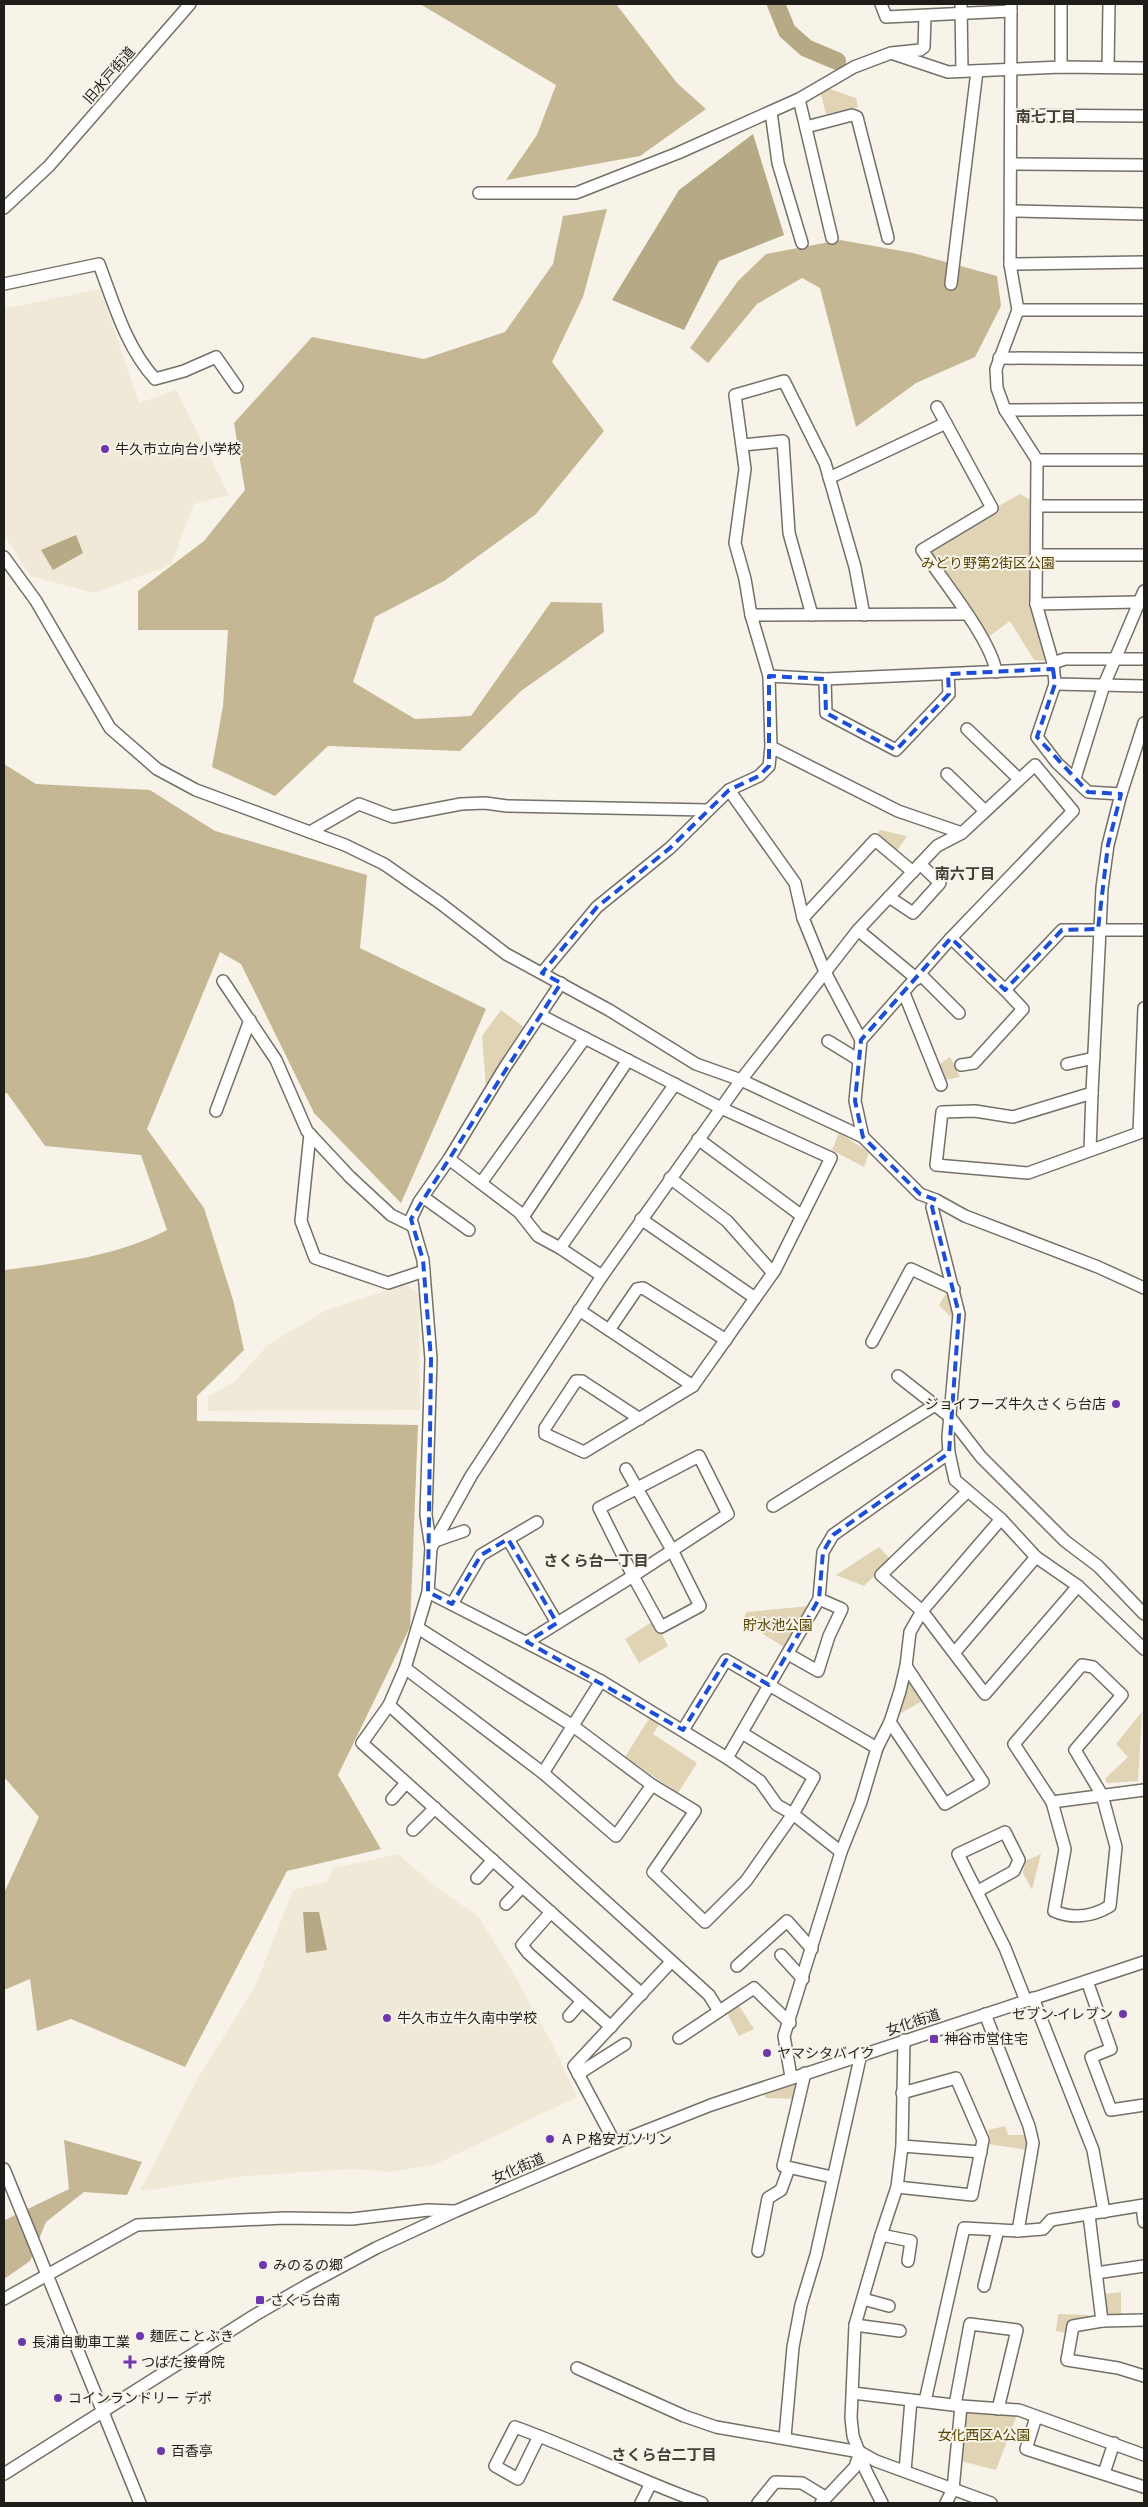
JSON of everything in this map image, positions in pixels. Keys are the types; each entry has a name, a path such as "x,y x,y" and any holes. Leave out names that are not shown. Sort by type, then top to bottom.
{"street":[{"name":"旧水戸街道","path":"4,208 49,166 190,4"},
{"path":"881,4 886,17 922,16 960,9 1011,7 1010,264 1018,310 996,369 997,388 1005,410 1037,460 1038,555 1036,604 1053,666 1054,684 1037,737 1057,763 1088,792 1121,794"},
{"path":"480,193 576,193 678,153 771,112 799,99 854,67 891,53 920,50 924,47 922,16 918,4"},
{"path":"1061,4 1062,67"},
{"path":"1108,4 1108,67"},
{"path":"960,9 962,71"},
{"path":"891,53 948,72 1062,67 1144,68"},
{"path":"951,284 977,71"},
{"path":"799,99 832,238"},
{"path":"771,112 778,163 802,243"},
{"path":"806,127 852,115 857,116 888,238"},
{"path":"1011,115 1144,116"},
{"path":"1011,164 1144,165"},
{"path":"1011,211 1144,214"},
{"path":"1010,264 1144,262"},
{"path":"4,284 99,264 121,324 140,363 155,379 184,371 216,356 237,387"},
{"path":"1018,310 1144,310"},
{"path":"1000,358 1144,359"},
{"path":"542,973 597,907 670,848 729,790 759,776 769,766 771,747 769,676 735,542 745,469 735,395 784,381 825,463 855,567 864,614"},
{"path":"937,408 992,508 922,550 967,614 995,660 996,672"},
{"path":"1005,410 1144,409"},
{"path":"829,478 946,423"},
{"path":"742,445 783,441 789,533 812,615"},
{"path":"1037,460 1144,460"},
{"path":"1037,506 1144,506"},
{"path":"1038,555 1144,555"},
{"path":"4,557 36,601 110,728 128,746 157,769 196,790 310,832 384,864 440,903 506,954 561,983 696,1064 741,1080 863,1137 920,1194 936,1200 965,1216 1144,1288"},
{"path":"1075,778 1104,685 1144,591"},
{"path":"1036,604 1138,602"},
{"path":"752,615 967,614"},
{"path":"769,676 825,679 996,672 1053,666 1065,659 1144,659"},
{"path":"825,679 826,714 896,750 949,694 948,674"},
{"path":"1054,684 1144,686"},
{"path":"1090,1150 1098,929 1108,844 1121,794 1144,723"},
{"path":"968,729 1020,780"},
{"path":"771,747 898,811 962,833"},
{"path":"433,1544 471,1476 579,1310 641,1219 741,1080 858,930 938,846 962,833 1035,765 1073,811 951,938 919,977 861,1040"},
{"path":"947,774 985,811"},
{"path":"729,790 795,883 803,918 825,972 861,1040 855,1101 863,1137"},
{"path":"310,832 359,804 393,817 461,804 485,803 507,806 708,810"},
{"path":"803,918 875,840 940,883 913,913 889,897"},
{"path":"858,930 919,977 959,1012"},
{"path":"1005,990 1062,930 1144,930"},
{"path":"951,938 1023,1009 974,1064 961,1066"},
{"path":"223,981 276,1060 310,1134 350,1177 391,1215 413,1226"},
{"path":"561,983 423,1196 411,1219 424,1271 431,1359 426,1515 433,1544 428,1592 404,1668 389,1705 362,1743 642,1994"},
{"path":"904,992 941,1085"},
{"path":"1092,1093 1013,1117 975,1111 942,1112 936,1165 1028,1173 1139,1133 1144,1008"},
{"path":"540,1015 721,1108 832,1158 773,1272 693,1386 640,1419 584,1452 545,1434 545,1428 576,1381 582,1381 640,1419"},
{"path":"216,1111 250,1020"},
{"path":"481,1183 585,1038"},
{"path":"828,1041 859,1060"},
{"path":"1067,1064 1094,1058"},
{"path":"523,1217 628,1060"},
{"path":"560,1248 675,1084"},
{"path":"310,1134 301,1221 315,1258 388,1283 424,1271"},
{"path":"698,1139 802,1216"},
{"path":"449,1158 523,1217 538,1236 602,1276"},
{"path":"670,1178 727,1221 773,1272"},
{"path":"423,1196 469,1230"},
{"path":"936,1200 932,1207 959,1314 950,1417 949,1453 955,1480 1001,1519 1036,1557 1078,1586 1144,1649"},
{"path":"641,1219 755,1298"},
{"path":"872,1342 911,1269 954,1289"},
{"path":"610,1330 638,1289 643,1288 726,1340"},
{"path":"579,1310 693,1386"},
{"path":"898,1376 950,1417 981,1457 1065,1541 1098,1566 1144,1614"},
{"path":"773,1506 935,1405"},
{"path":"727,1758 819,1599 823,1552 833,1535 949,1453"},
{"path":"527,1642 633,1576 672,1550 728,1514 699,1456 638,1488 599,1508 633,1576 661,1627 700,1606 672,1550 638,1488 626,1469"},
{"path":"968,1492 880,1575 922,1611 985,1694 1078,1586"},
{"path":"791,2077 784,2036 790,2023 841,1852 861,1802 877,1748 890,1722 906,1666 910,1632 922,1611 1001,1519"},
{"path":"452,1604 480,1555 537,1522"},
{"path":"433,1544 464,1531"},
{"path":"508,1539 557,1623"},
{"path":"955,1652 1036,1557"},
{"path":"428,1592 601,1681 683,1730 760,1781 777,1805 793,1814 841,1852"},
{"path":"788,1654 818,1671 829,1636 842,1609 819,1599"},
{"path":"418,1628 573,1726 652,1785 695,1811 653,1872 705,1922 746,1881 793,1814 814,1777 742,1733"},
{"path":"683,1730 726,1660 877,1748"},
{"path":"1082,1665 1093,1667 1122,1695 1075,1750 1102,1795 1116,1847 1110,1906 1100,1912 1068,1917 1054,1911 1065,1849 1052,1802 1014,1744 1082,1665"},
{"path":"890,1722 945,1804 984,1782 906,1666"},
{"path":"404,1668 542,1773 616,1836 652,1785"},
{"path":"542,1773 601,1681"},
{"path":"389,1705 709,1995 719,2011"},
{"path":"392,1799 406,1783"},
{"path":"1052,1802 1144,1790"},
{"path":"413,1830 435,1808"},
{"path":"978,1891 1014,1871 1019,1860 1005,1832 958,1854 978,1891 1030,2000 1093,2150 1104,2212"},
{"path":"477,1878 493,1860"},
{"path":"506,1904 522,1886"},
{"path":"550,1912 522,1945 528,1953 611,2027"},
{"path":"737,1966 787,1921 812,1949"},
{"path":"781,1955 803,1979"},
{"path":"614,2143 574,2066 671,1962"},
{"name":"女化街道","path":"4,2474 255,2315 376,2248 456,2211 614,2143 791,2077 1144,1962"},
{"path":"1087,1981 1111,2049 1091,2057 1111,2110 1144,2105"},
{"path":"679,2038 754,1988 790,2023"},
{"path":"569,2016 582,2001"},
{"path":"986,2014 1029,2126 1032,2144 1018,2231"},
{"path":"882,2503 866,2471 853,2436 851,2418 855,2325 897,2187 902,2146 904,2040"},
{"path":"578,2074 625,2044"},
{"path":"785,2437 793,2347 861,2054"},
{"path":"805,2073 783,2166 832,2177"},
{"path":"897,2187 972,2195 983,2140 956,2078 902,2093"},
{"path":"902,2146 981,2152"},
{"path":"758,2251 768,2198 781,2190 789,2168"},
{"path":"4,2169 140,2503"},
{"path":"925,2401 964,2228 1018,2231 1043,2229 1052,2220 1143,2206 1144,2222"},
{"path":"4,2299 137,2225 284,2218 352,2220 428,2210 456,2211"},
{"path":"1089,2215 1102,2321"},
{"path":"984,2286 998,2230"},
{"path":"881,2235 910,2241 908,2261"},
{"path":"1096,2273 1144,2266"},
{"path":"862,2299 888,2306"},
{"path":"1144,2320 1102,2321 1073,2326 1066,2360 1118,2368 1144,2376"},
{"path":"946,2503 954,2489 958,2406 970,2324 1017,2330 998,2409"},
{"path":"855,2325 900,2331"},
{"path":"577,2368 684,2416 716,2427 785,2437 860,2452 876,2462 991,2503"},
{"path":"853,2393 958,2406 1019,2410 1144,2455"},
{"path":"905,2471 911,2400"},
{"path":"1036,2417 1026,2449 1144,2487"},
{"path":"540,2436 518,2479 495,2466 515,2427 540,2436 650,2485 702,2503"},
{"path":"1104,2473 1114,2443"},
{"path":"758,2503 775,2482 802,2483 823,2500 855,2467 860,2452"},
{"path":"642,2503 650,2485"}],"highlighted area":[{"path":"1053,669 1055,684 1037,737 1088,792 1121,794 1108,845 1098,929 1062,930 1005,990 951,938 861,1040 855,1101 863,1137 920,1194 936,1200 932,1207 959,1314 949,1453 833,1535 823,1552 819,1599 769,1685 726,1660 683,1730 527,1642 557,1623 508,1539 481,1555 452,1604 428,1592 431,1359 423,1260 411,1219 561,983 542,973 597,907 670,848 729,790 759,776 769,766 769,676 825,679 826,713 896,750 949,694 948,674"}],"shaded area":[{"path":"420,4 616,4 677,83 706,109 640,156 506,180 537,135 556,85"},
{"path":"753,134 784,235 719,261 684,330 612,300 679,190"},
{"path":"607,209 583,297 552,362 604,431 536,514 444,581 375,617 353,682 415,719 471,716 551,602 602,603 604,632 521,691 460,751 328,746 275,796 212,767 223,706 228,630 138,630 138,591 204,541 245,490 234,423 312,337 424,359 505,332 553,264 563,216"},
{"path":"840,240 913,253 997,276 1001,306 975,357 916,383 856,427 820,288 802,278 757,304 708,363 690,348 738,281 766,254"},
{"name":"牛久市立向台小学校","path":"100,289 139,403 176,390 229,495 194,504 171,565 94,593 31,576 4,535 4,309"},
{"path":"76,535 83,553 53,570 41,550"},
{"path":"4,764 36,784 150,790 215,831 367,875 360,948 486,1009 401,1203 314,1113 241,964 220,952 147,1129 204,1208 233,1300 244,1350 197,1396 197,1421 418,1425 410,1627 338,1775 381,1849 287,1871 185,2067 71,2019 37,2031 30,1979 4,1990 4,1893 39,1817 4,1777 4,1270 67,1261 108,1252 148,1239 167,1230 141,1155 45,1146 7,1093 4,1094"},
{"path":"405,1284 419,1294 420,1410 208,1411 208,1396 233,1383 269,1344 325,1311"},
{"name":"牛久市立牛久南中学校","path":"398,1854 436,1887 478,1916 511,1969 555,2049 577,2097 436,2164 391,2172 352,2169 246,2176 140,2191 199,2076 255,1987 293,1890 327,1882 333,1868"},
{"path":"303,1912 319,1912 327,1950 306,1953"},
{"path":"64,2140 142,2162 127,2195 84,2192 46,2222 30,2261 4,2279 4,2217 5,2220 69,2189"}],"green space":[{"path":"827,88 856,98 858,107 826,114 820,91"},
{"name":"みどり野第2街区公園","path":"1020,494 1032,501 1032,580 1049,661 1034,660 1010,621 987,638 924,548"},
{"path":"880,830 907,836 896,852 876,836"},
{"path":"501,1010 525,1028 486,1088 482,1036"},
{"path":"950,1057 960,1077 944,1080 937,1066"},
{"path":"839,1133 869,1152 864,1167 832,1150"},
{"path":"947,1292 952,1293 956,1322 939,1305"},
{"path":"879,1547 891,1560 864,1586 836,1575"},
{"name":"貯水池公園","path":"810,1606 784,1647 742,1621 747,1612"},
{"path":"655,1620 668,1646 639,1663 625,1639"},
{"path":"911,1679 924,1700 896,1716 906,1681"},
{"path":"1142,1712 1138,1781 1107,1783 1105,1779 1128,1757 1116,1744"},
{"path":"652,1714 662,1720 653,1734 697,1763 678,1793 625,1757"},
{"path":"1041,1854 1032,1890 1023,1873 1025,1861"},
{"path":"738,2004 754,2029 739,2036 726,2011"},
{"path":"797,2082 800,2086 797,2099 765,2098 765,2095"},
{"path":"1005,2126 1008,2135 1029,2135 1028,2150 988,2144 990,2138 988,2130"},
{"path":"1121,2292 1121,2317 1111,2317 1108,2314 1105,2294"},
{"path":"1058,2314 1088,2315 1088,2318 1067,2333 1056,2331"},
{"name":"女化西区A公園","path":"961,2408 1018,2412 996,2470 957,2460"}],"waterway":[{"path":"776,4 787,31 806,48 837,61"}],"place":[{"name":"牛久市立向台小学校","path":"105,449"},
{"name":"ジョイフーズ牛久さくら台店","path":"1116,1404"},
{"name":"セブン-イレブン","path":"1123,2014"},
{"name":"牛久市立牛久南中学校","path":"387,2018"},
{"name":"神谷市営住宅","path":"934,2039"},
{"name":"ヤマシタバイク","path":"767,2053"},
{"name":"ＡＰ格安ガソリン","path":"550,2139"},
{"name":"みのるの郷","path":"263,2265"},
{"name":"さくら台南","path":"260,2300"},
{"name":"麺匠ことぶき","path":"140,2336"},
{"name":"長浦自動車工業","path":"22,2342"},
{"name":"つばた接骨院","path":"130,2362"},
{"name":"コインランドリー デポ","path":"58,2398"},
{"name":"百香亭","path":"161,2451"}],"district":[{"name":"南七丁目","path":"1046,117"},
{"name":"南六丁目","path":"965,874"},
{"name":"さくら台一丁目","path":"596,1561"},
{"name":"さくら台二丁目","path":"664,2455"}]}
